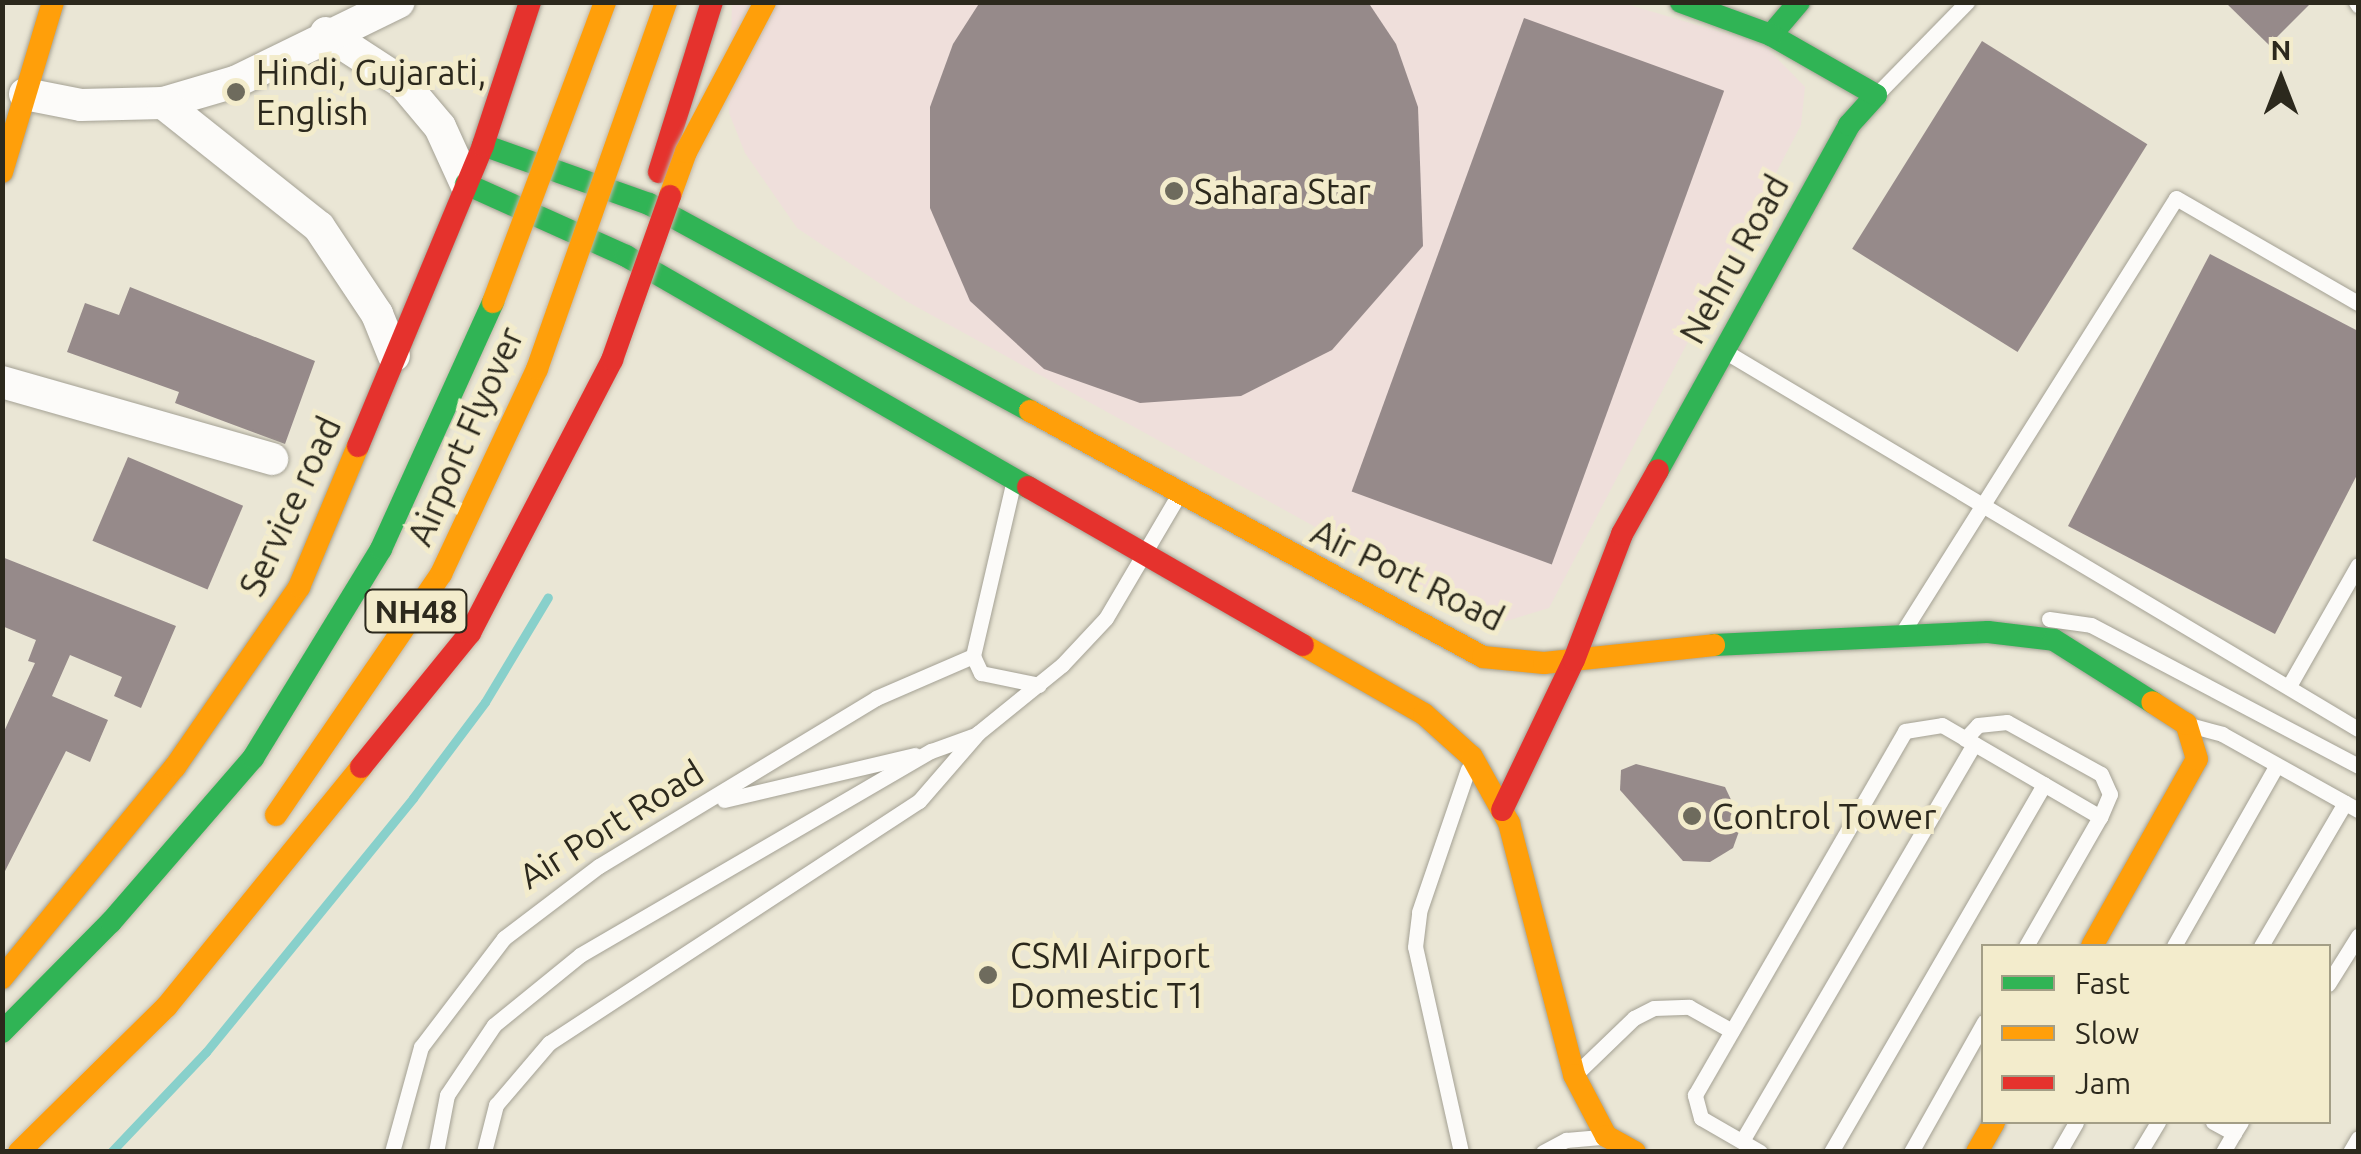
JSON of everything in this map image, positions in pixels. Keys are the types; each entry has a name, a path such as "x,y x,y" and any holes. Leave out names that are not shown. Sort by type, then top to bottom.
{"main road":[{"path":"2,172 54,2"},
{"name":"Service road","path":"2,978 64,911 175,767 299,587 482,145 530,2"},
{"name":"Airport Flyover","path":"2,1032 111,922 253,758 382,549 476,346 605,2"},
{"name":"Airport Flyover","path":"256,840 304,781 441,574 536,369 666,2"},
{"path":"138,1071 312,862 471,604 577,398 626,256 649,204 712,2"},
{"path":"19,1152 168,1006 470,633 612,360 686,152 765,2"},
{"path":"1681,2 1771,36 1876,94"},
{"path":"1771,36 1799,2"},
{"name":"Nehru Road","path":"1502,810 1574,660 1622,534 1849,125 1876,94"},
{"name":"Air Port Road","path":"482,145 649,204 1178,496 1483,657 1574,660 1726,644 1935,634 2054,640 2186,724"},
{"path":"466,184 626,256 1014,483 1424,714 1472,758 1502,810 1574,1075 1606,1136 1635,1152"},
{"path":"2093,944 2197,759 2186,724"},
{"path":"53,1152 96,1112"},
{"path":"1977,1152 1993,1124"}],"street":[{"path":"24,94 81,104 162,103 235,82 326,33 400,2"},
{"path":"326,33 404,83 440,127 466,184"},
{"path":"162,103 319,227 377,314 394,356"},
{"path":"2,382 272,459"}],"lane":[{"path":"1876,94 1967,2"},
{"path":"1900,636 2176,198 2358,303"},
{"path":"1723,350 2358,729"},
{"path":"1014,483 973,656 982,673 1039,685"},
{"path":"484,1152 496,1104 549,1043 655,968 896,822 978,733 1039,685 1106,618 1178,496"},
{"path":"2289,686 2358,565"},
{"path":"1935,634 1998,611"},
{"path":"2035,616 2091,625 2358,766"},
{"name":"Air Port Road","path":"392,1152 422,1047 504,938 599,866 710,803 876,698 973,656"},
{"path":"1742,1142 1978,725 2007,722 2101,774 2110,794 2027,944"},
{"path":"1760,1152 1701,1118 1695,1094 1892,743 1931,724 2100,816"},
{"path":"2186,724 2222,734 2352,807 2262,944"},
{"path":"710,803 931,751 978,733"},
{"path":"436,1152 447,1094 494,1024 580,955 866,794 931,751"},
{"path":"1461,1152 1415,947 1419,912 1472,758"},
{"path":"2175,944 2277,765"},
{"path":"1830,1152 2044,784"},
{"path":"2331,979 2358,936"},
{"path":"1574,1075 1634,1018 1654,1008 1688,1007 1732,1031"},
{"path":"1911,1152 1981,1027"},
{"path":"2059,1152 2075,1124"},
{"path":"2140,1152 2157,1124"},
{"path":"2223,1152 2237,1127"},
{"path":"1545,1151 1566,1140 1606,1136"},
{"path":"2350,1152 2358,1138"}],"shaded area":[{"path":"732,2 1623,3 1764,45 1805,87 1801,125 1549,608 1493,625 906,301 797,228 745,153 729,113"}],"building":[{"name":"Sahara Star","path":"980,2 1368,2 1396,44 1418,107 1423,246 1332,350 1241,396 1140,403 1044,369 970,301 930,208 930,107 953,44"},
{"path":"2225,2 2312,2 2269,45"},
{"path":"1524,18 1724,91 1552,564 1352,492"},
{"path":"1982,41 2147,144 2018,352 1852,249"},
{"path":"2210,254 2358,331 2358,473 2275,634 2068,526"},
{"path":"130,287 315,361 285,444 175,403 179,392 67,352 85,303 119,315"},
{"path":"128,457 243,506 208,590 92,541"},
{"path":"2,557 176,626 141,708 114,696 122,677 70,655 52,696 108,720 90,762 66,751 2,877 2,736 35,663 28,661 36,640 2,626"},
{"name":"Control Tower","path":"1636,764 1725,787 1742,823 1733,848 1710,862 1683,861 1620,790 1621,770"}],"waterway":[{"path":"111,1152 206,1052 413,798 485,702 548,597"}],"traffic: fast":[{"path":"1658,470 1849,125 1876,95 1771,35 1681,2"},
{"path":"1771,35 1799,2"},
{"path":"483,145 649,204 1030,411"},
{"path":"466,184 626,256 1028,487"},
{"path":"2,1032 111,922 253,758 381,549 493,302"},
{"path":"1714,645 1988,632 2054,640 2152,702"}],"traffic: slow":[{"path":"2,172 53,2"},
{"path":"493,302 605,2"},
{"path":"276,815 441,574 537,369 666,2"},
{"path":"670,196 686,152 765,2"},
{"path":"1030,411 1483,657 1544,663 1714,645"},
{"path":"2,978 175,767 299,587 358,446"},
{"path":"1303,645 1424,714 1472,757 1509,823 1574,1075 1606,1136 1635,1152"},
{"path":"2093,944 2197,759 2186,724 2152,702"},
{"path":"19,1152 167,1006 361,767"},
{"path":"1977,1152 1993,1124"}],"traffic: jam":[{"path":"358,446 483,145 530,2"},
{"path":"659,172 712,2"},
{"path":"361,767 470,633 612,360 670,196"},
{"path":"1502,810 1574,660 1622,534 1658,470"},
{"path":"1028,487 1303,645"}],"place":[{"name":"Hindi, Gujarati, English","path":"236,92"},
{"name":"Sahara Star","path":"1174,191"},
{"name":"Control Tower","path":"1692,816"},
{"name":"CSMI Airport Domestic T1","path":"988,975"}]}
